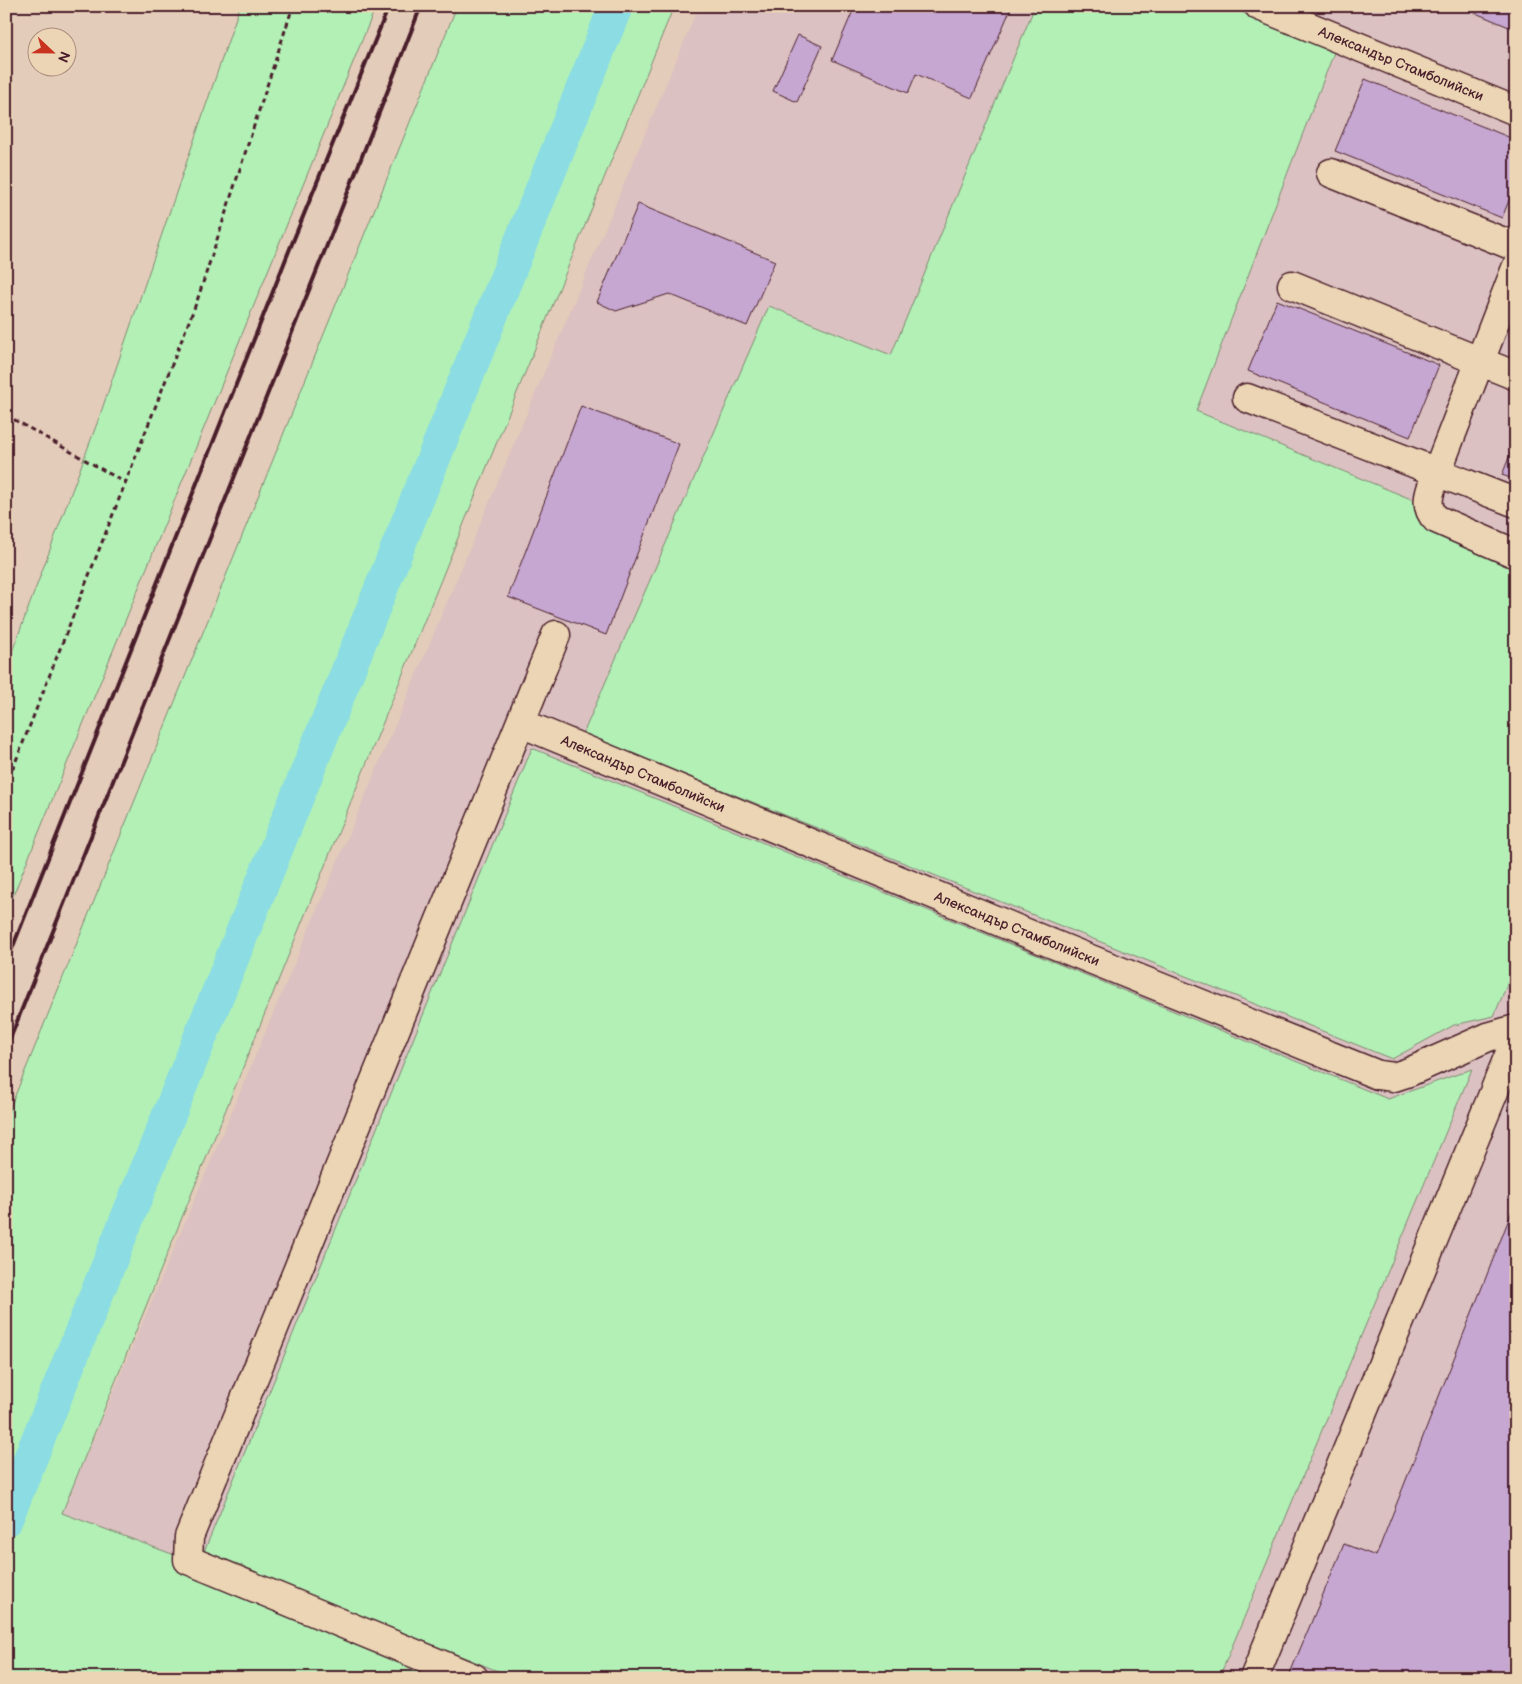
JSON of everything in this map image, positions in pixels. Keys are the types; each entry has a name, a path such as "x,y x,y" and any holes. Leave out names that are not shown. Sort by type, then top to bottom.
{"street":[{"name":"Александър Стамболийски","path":"1259,6 1516,111"},
{"path":"1331,173 1516,247"},
{"path":"1516,268 1437,472 1428,502 1430,513 1446,525 1516,554"},
{"path":"1292,285 1516,376"},
{"path":"1247,398 1516,503"},
{"path":"474,1678 188,1560 188,1545 189,1538 556,635"},
{"name":"Александър Стамболийски","path":"521,723 1048,942 1378,1075 1394,1077 1409,1072 1488,1036 1516,1028"},
{"path":"1254,1678 1516,1038"}],"path":[{"path":"6,786 197,301 293,6"},
{"path":"6,415 126,483"}],"shaded area":[{"path":"699,6 1516,6 1516,1678 6,1678 62,1513"}],"green space":[{"path":"240,6 376,6 6,913 6,668 99,418"},
{"path":"457,6 674,6 62,1513 188,1560 471,1678 6,1678 6,1118"},
{"path":"1035,6 1226,6 1335,50 1196,411 1516,542 1516,963 1494,1016 1454,1025 1392,1059 583,734 769,306 891,355"},
{"path":"532,748 1388,1099 1472,1069 1219,1678 515,1678 204,1552"}],"building":[{"path":"855,6 1012,6 972,98 916,74 908,93 832,60"},
{"path":"1459,6 1516,6 1516,30"},
{"path":"798,35 822,46 797,102 773,91"},
{"path":"1365,79 1516,140 1516,183 1502,218 1335,151"},
{"path":"638,204 775,261 747,326 669,294 616,311 597,302"},
{"path":"1277,300 1439,365 1410,437 1248,371"},
{"path":"581,406 679,444 606,635 508,597"},
{"path":"1516,440 1516,480 1502,475"},
{"path":"1516,1201 1516,1678 1288,1678 1344,1544 1376,1556"}],"waterway":[{"path":"6,1519 616,6"}],"railway":[{"path":"6,964 289,251 389,6"},
{"path":"6,1049 421,6"}]}
